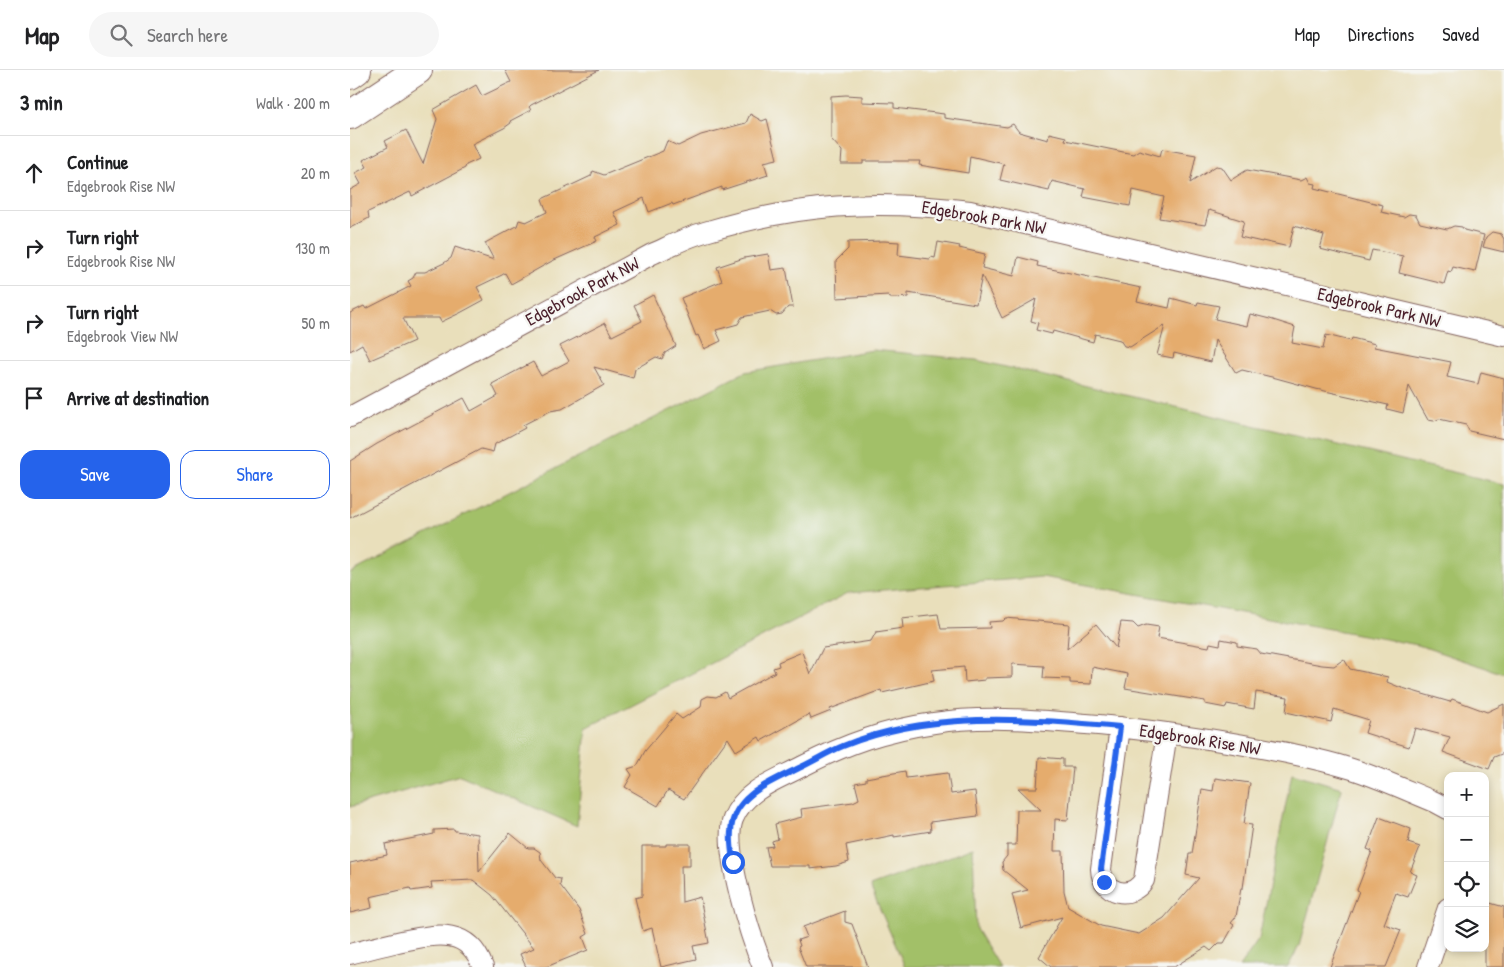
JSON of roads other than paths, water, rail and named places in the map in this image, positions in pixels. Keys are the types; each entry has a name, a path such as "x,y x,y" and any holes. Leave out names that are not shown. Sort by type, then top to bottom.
{"street":[{"path":"350,75 357,70"},
{"path":"350,115 418,70"},
{"name":"Edgebrook Park NW","path":"350,417 652,254 704,232 768,216 850,204 897,203 970,211 1504,336"},
{"name":"Edgebrook Rise NW","path":"763,967 753,942 736,870 731,832 732,820 740,804 754,791 843,746 887,732 935,722 993,718 1040,720 1168,733 1263,748 1352,769 1435,802 1444,808"},
{"path":"1120,727 1101,869 1101,875 1108,887 1119,893 1134,891 1144,880 1168,733"},
{"path":"1428,967 1444,920"},
{"path":"350,954 438,934 454,937 468,944 479,956 483,967"}]}
